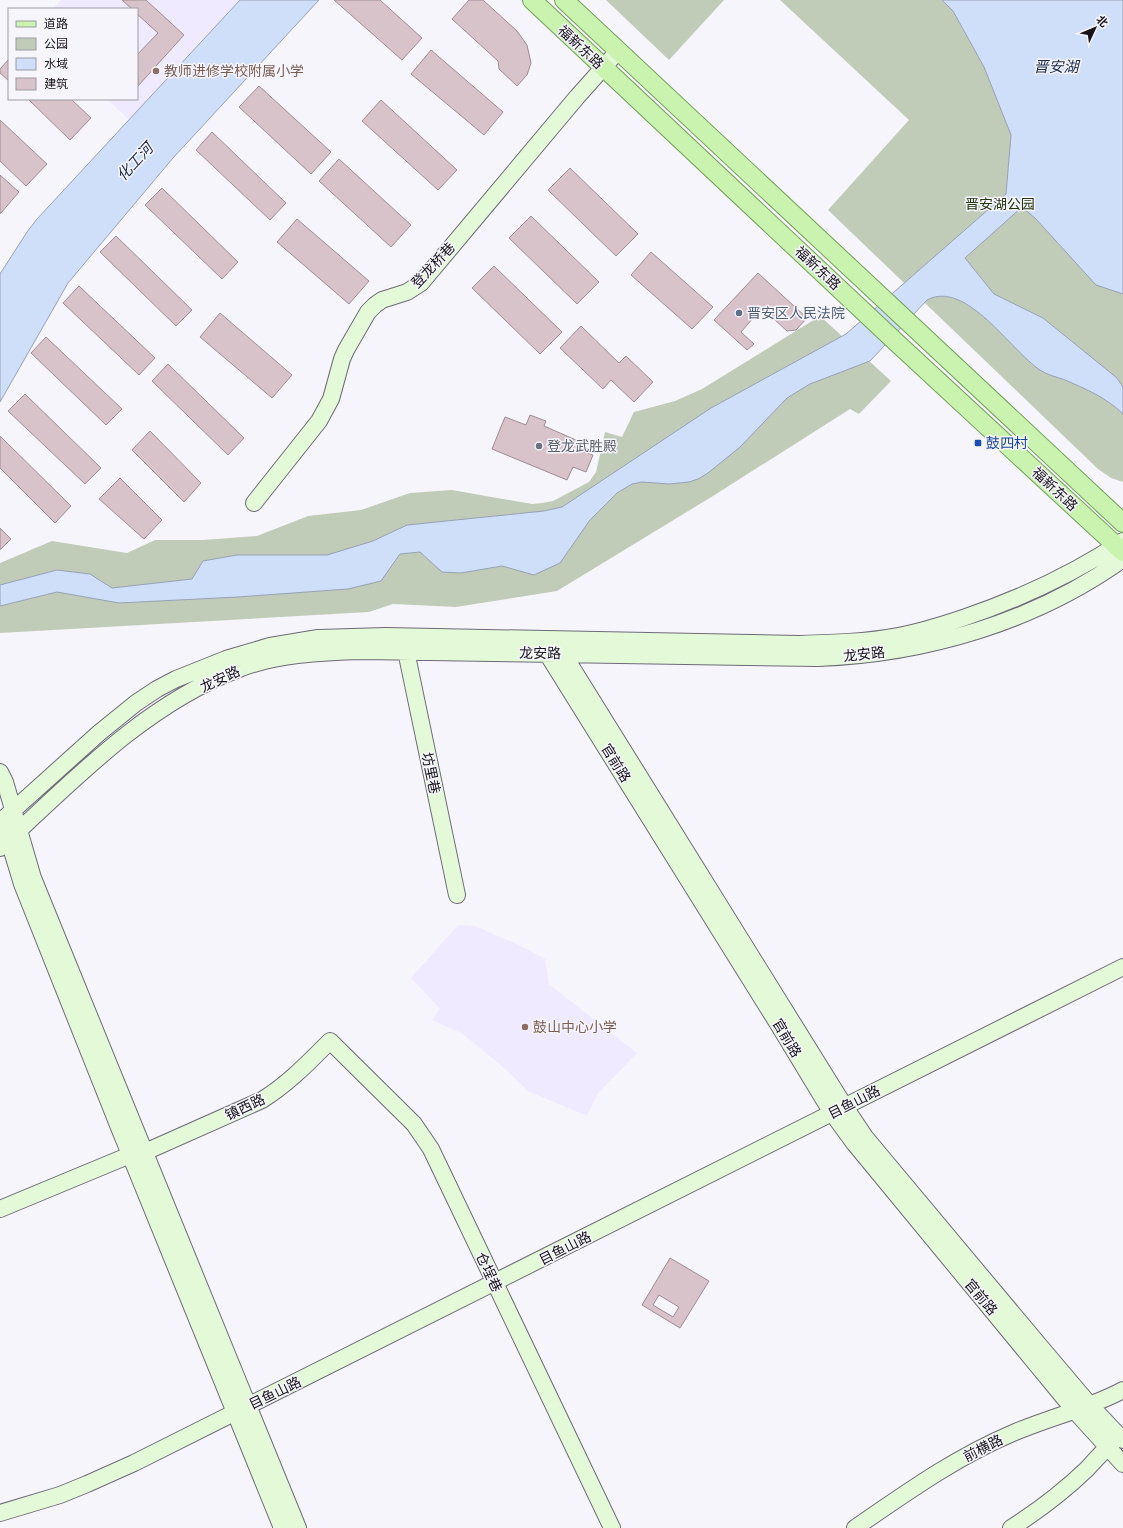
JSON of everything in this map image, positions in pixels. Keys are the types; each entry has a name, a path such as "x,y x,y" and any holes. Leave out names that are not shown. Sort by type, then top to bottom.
{"main road":[{"name":"福新东路","path":"532,0 897,343 1121,549"},
{"name":"福新东路","path":"564,0 1123,523"},
{"name":"登龙桥巷","path":"254,503 326,411 336,387 342,360 346,350 368,312 382,300 407,292 421,283 577,97 618,51"},
{"name":"龙安路","path":"9,840 110,748 165,708 211,681 236,670 261,662 329,652 550,646 799,644 851,642 900,635 976,614 1034,590 1096,559 1121,549"},
{"name":"龙安路","path":"563,654 818,658 851,657 901,650 952,638 1031,610 1106,571 1121,549"},
{"name":"龙安路","path":"4,816 99,733 136,703 176,679 248,652 285,643 337,637 538,639 550,646"},
{"name":"官前路","path":"550,646 563,654 839,1110 854,1143 1074,1410 1123,1464"},
{"name":"官前路","path":"550,646 778,1024 839,1110 865,1137 1089,1404 1122,1436"},
{"name":"坊里巷","path":"406,651 457,895"},
{"path":"0,772 4,782 4,816 9,840 22,884 137,1154 242,1410 298,1528"},
{"name":"目鱼山路","path":"0,1513 60,1495 134,1463 1123,967"},
{"name":"镇西路","path":"0,1208 137,1154 262,1100 275,1092 298,1073 330,1041"},
{"name":"仓埕巷","path":"330,1041 403,1113 423,1136 439,1166 612,1528"},
{"name":"前横路","path":"855,1528 930,1477 976,1450 1013,1433 1123,1390"},
{"path":"242,1410 282,1528"},
{"path":"1011,1528 1059,1493 1086,1469 1107,1447 1122,1436"}],"shaded area":[{"name":"教师进修学校附属小学","path":"61,0 240,0 130,121 108,100 138,100 138,8 54,8"},
{"name":"鼓山中心小学","path":"458,925 475,926 521,946 545,959 549,984 637,1053 598,1093 587,1116 528,1091 504,1068 463,1034 432,1020 440,1009 411,978"}],"green space":[{"path":"606,0 724,0 669,60"},
{"name":"晋安湖公园","path":"780,0 1123,0 1123,482 1111,478 1098,469 828,210 909,120"},
{"path":"820,316 891,381 859,414 850,409 713,496 557,591 456,607 393,604 369,612 0,633 0,563 52,541 127,553 155,540 203,540 257,536 308,516 361,510 410,493 452,490 532,504 553,501 589,482 596,472 605,432 622,437 634,412 675,401 702,389"}],"water":[{"name":"化工河","path":"240,0 319,0 173,158 68,283 0,402 0,274 37,219"},
{"name":"晋安湖","path":"942,0 1123,0 1123,294 1096,285 1036,219 1022,207 965,258 994,294 1043,318 1117,378 1123,387 1123,414 1117,408 1096,394 1040,370 1028,361 987,320 972,308 957,299 942,296 927,300 870,361 810,384 787,398 740,447 708,473 689,482 669,484 642,482 632,484 617,493 590,520 560,563 534,575 502,566 461,573 442,572 420,552 400,554 381,581 348,589 238,597 119,603 57,592 0,606 0,585 57,570 90,574 112,588 192,579 203,561 237,555 327,555 373,541 407,525 544,511 562,507 711,408 846,334 1006,194 1011,135 984,67 953,11"}],"building":[{"path":"122,0 146,0 184,35 138,86 138,54 158,33 138,15 138,8 131,8"},
{"path":"334,0 380,0 422,38 402,60"},
{"path":"469,0 483,0 517,31 527,45 531,63 527,75 517,86 499,69 498,61 452,19"},
{"path":"431,50 503,112 484,135 411,74"},
{"path":"8,60 8,80 0,73 0,69"},
{"path":"259,86 331,152 311,174 239,107"},
{"path":"29,100 72,100 91,118 70,140"},
{"path":"381,100 457,170 438,190 362,121"},
{"path":"0,120 47,164 26,186 0,161"},
{"path":"212,132 286,203 270,220 196,150"},
{"path":"339,159 411,225 391,247 319,181"},
{"path":"570,168 638,234 616,256 548,190"},
{"path":"0,175 19,192 0,214"},
{"path":"162,188 238,262 222,279 145,205"},
{"path":"531,216 599,282 577,304 509,238"},
{"path":"297,219 369,281 349,304 277,242"},
{"path":"116,236 192,310 176,326 100,252"},
{"path":"651,252 713,307 692,329 631,275"},
{"path":"494,266 562,332 540,354 472,288"},
{"name":"晋安区人民法院","path":"758,273 807,318 796,330 787,331 762,308 741,332 754,344 747,350 714,320"},
{"path":"79,286 155,358 139,375 63,303"},
{"path":"220,313 292,375 272,398 200,337"},
{"path":"581,326 619,363 626,356 653,382 634,402 611,380 603,389 560,348"},
{"path":"46,337 122,409 106,425 31,353"},
{"path":"168,364 244,438 228,455 152,381"},
{"path":"25,394 101,468 85,484 8,411"},
{"name":"登龙武胜殿","path":"530,415 546,421 544,426 585,444 582,451 593,455 586,472 573,467 567,480 492,449 505,417 526,425"},
{"path":"150,431 201,483 184,502 132,450"},
{"path":"0,436 71,506 55,523 0,468"},
{"path":"120,478 162,520 144,539 99,499"},
{"path":"0,528 11,539 0,550"},
{"path":"670,1258 709,1281 680,1328 642,1305","holes":["659,1295 679,1307 673,1317 653,1305"]}],"place":[{"name":"教师进修学校附属小学","path":"156,71"},
{"name":"晋安区人民法院","path":"739,313"},
{"name":"鼓四村","path":"978,443"},
{"name":"登龙武胜殿","path":"539,446"},
{"name":"鼓山中心小学","path":"525,1027"}]}
